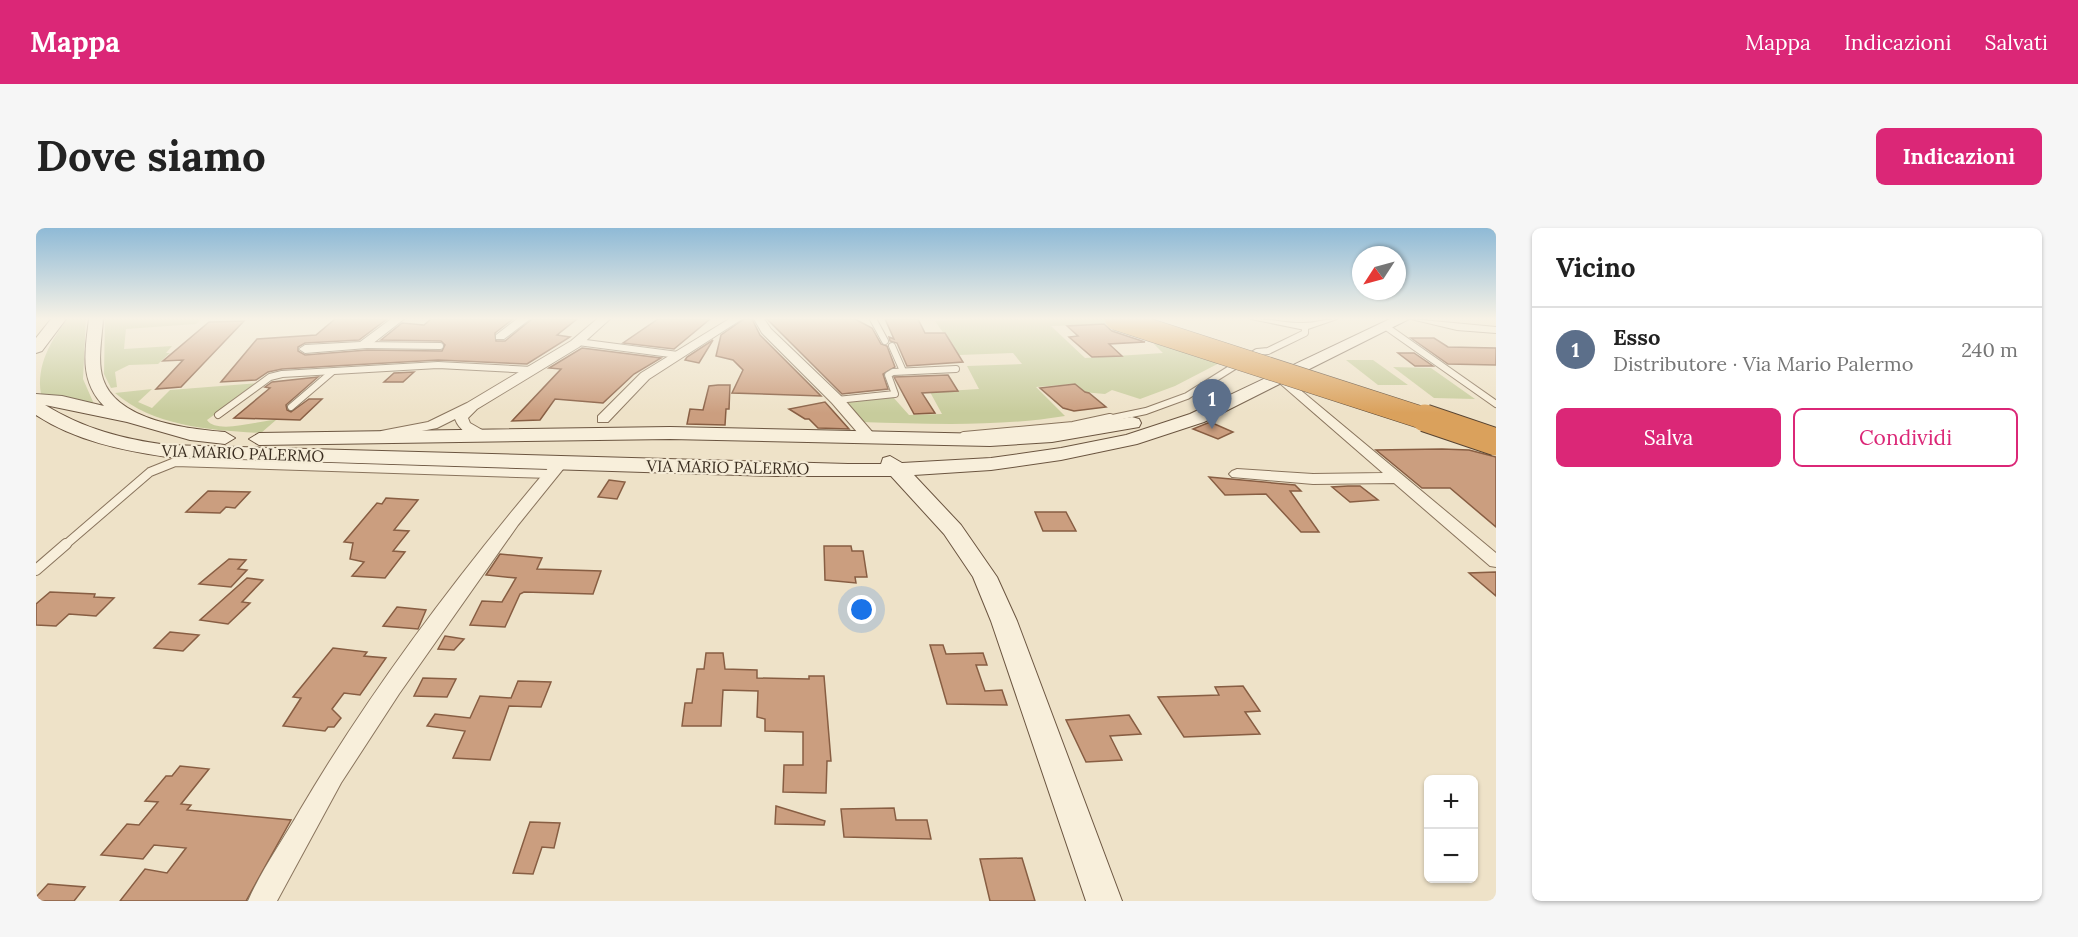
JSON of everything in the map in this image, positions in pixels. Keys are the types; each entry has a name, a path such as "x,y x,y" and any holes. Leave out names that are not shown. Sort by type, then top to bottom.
{"highway":[{"path":"1218,350 1496,442"},
{"path":"1241,350 1496,432"}],"street":[{"name":"VIA MARIO PALERMO","path":"95,350 94,377 104,397 145,423 195,436 250,439 381,435 670,433 951,440 1052,436 1152,418 1205,397 1301,350"},
{"path":"381,435 432,425 472,406 564,350"},
{"path":"603,419 645,376 685,350"},
{"path":"786,350 837,399 952,530 985,577 1004,621 1104,901"},
{"name":"VIA MARIO PALERMO","path":"36,407 61,424 89,436 123,445 167,451 555,468 898,470 1045,458 1137,438 1197,418 1339,350"},
{"path":"1280,377 1496,562"},
{"path":"36,399 62,401 145,423"},
{"path":"472,406 461,418 464,425 479,434"},
{"path":"262,901 333,777 390,688 512,521 555,468"},
{"path":"1238,474 1313,479 1397,478"}],"lane":[{"path":"643,350 678,355"},
{"path":"893,350 903,371"},
{"path":"951,440 975,434 1073,426 1146,411 1204,388 1257,352 1269,350"},
{"path":"1430,350 1496,404"},
{"path":"218,415 275,375 448,365 532,370"},
{"path":"837,399 895,394 888,375 903,371 956,369"},
{"path":"291,407 334,372"},
{"path":"36,570 150,472 175,462 555,468"}],"green space":[{"path":"48,350 84,350 83,379 94,404 41,394 41,373"},
{"path":"104,350 168,350 166,353 170,353 158,364 129,365 115,372 117,387 111,388 104,374"},
{"path":"956,350 1077,350 1085,358 1163,353 1160,350 1194,350 1227,359 1175,386 1140,399 1112,390 1105,394 1083,392 1075,384 1036,387 1065,416 1015,422 964,424 861,422 844,401 893,397 909,415 942,414 930,392 979,389 967,366 1022,364 1013,353 959,355"},
{"path":"1346,360 1373,360 1408,385 1378,385"},
{"path":"1393,367 1431,368 1475,399 1434,398"},
{"path":"258,383 207,420 212,424 229,427 276,420 261,433 203,428 165,420 131,404 115,393 152,389 138,402 152,408 170,390"}],"building":[{"path":"175,350 216,350 181,387 156,389 183,360 163,361"},
{"path":"247,350 298,350 305,355 362,350 549,350 527,364 438,360 282,369 268,372 256,380 221,382"},
{"path":"578,350 601,350 661,358 634,374 603,403 555,399 540,420 512,421 561,369 549,368"},
{"path":"697,350 707,350 699,363 685,360"},
{"path":"717,350 775,350 821,396 732,393 743,370 733,360 716,356"},
{"path":"798,350 889,350 895,367 883,374 888,389 842,394"},
{"path":"900,350 956,350 963,362 907,366"},
{"path":"1084,350 1116,350 1122,356 1092,357"},
{"path":"1429,350 1496,350 1496,365 1448,364"},
{"path":"1398,353 1414,353 1433,366 1415,366"},
{"path":"414,372 403,382 384,382 394,373"},
{"path":"948,375 958,391 922,393 935,413 914,414 894,377"},
{"path":"318,377 286,405 287,410 291,412 309,399 322,399 300,420 234,418 270,388 265,387 272,382"},
{"path":"1075,384 1106,407 1074,411 1063,408 1040,388"},
{"path":"730,385 729,409 726,409 725,425 687,424 690,409 703,410 709,386"},
{"path":"825,402 849,429 818,428 809,419 789,409"},
{"path":"1210,422 1233,432 1218,439 1193,429"},
{"path":"1376,450 1469,450 1496,457 1496,527 1450,488 1422,488"},
{"path":"1209,477 1295,485 1301,491 1290,491 1319,532 1301,532 1266,494 1225,495"},
{"path":"609,480 625,482 617,499 598,497"},
{"path":"1360,486 1378,500 1350,502 1332,487"},
{"path":"208,491 250,492 235,508 226,507 220,513 186,512"},
{"path":"386,498 418,500 394,530 409,531 393,551 405,552 385,578 352,576 364,562 350,559 353,543 344,542 377,503 382,504"},
{"path":"1035,512 1066,512 1076,531 1043,531"},
{"path":"824,546 851,546 852,551 863,551 867,577 855,577 856,583 825,580"},
{"path":"500,554 542,558 537,569 601,571 593,594 524,592 520,594 505,627 470,625 482,601 502,602 516,578 486,575"},
{"path":"229,559 246,560 238,569 247,570 231,587 199,584"},
{"path":"1496,572 1496,596 1469,573"},
{"path":"247,578 263,580 242,602 250,603 228,624 200,620"},
{"path":"50,592 95,594 94,597 114,598 96,616 69,614 56,626 36,625 36,604"},
{"path":"397,607 426,610 418,629 383,626"},
{"path":"170,632 199,635 183,651 154,648"},
{"path":"445,636 464,639 454,650 438,649"},
{"path":"930,645 943,645 946,654 983,653 987,665 976,665 985,691 1002,690 1007,705 947,704"},
{"path":"333,648 367,652 364,656 386,658 360,695 344,693 332,709 341,718 334,727 328,727 325,731 283,726 301,698 293,697"},
{"path":"706,653 723,653 725,669 757,670 757,678 809,679 809,676 824,676 831,761 827,761 826,793 783,792 784,765 803,765 803,732 765,731 765,719 757,717 758,691 723,690 721,726 682,726 685,703 692,703 697,669 704,669"},
{"path":"423,678 456,679 447,697 414,696"},
{"path":"518,681 551,682 541,707 509,706 490,760 453,758 465,731 427,726 435,714 470,718 480,696 511,698"},
{"path":"1243,686 1260,711 1245,712 1260,734 1184,737 1158,697 1219,695 1215,687"},
{"path":"1129,715 1141,734 1110,736 1122,760 1086,762 1066,720"},
{"path":"180,766 209,769 181,804 191,805 187,810 291,820 246,901 120,901 145,869 167,873 186,848 154,845 143,859 101,855 127,824 139,825 158,802 145,801 166,776 172,776"},
{"path":"776,806 825,821 824,825 775,824"},
{"path":"894,808 896,820 927,820 931,839 844,837 841,809"},
{"path":"530,822 560,823 554,848 542,847 533,874 513,873"},
{"path":"1022,858 1035,901 990,901 980,859"},
{"path":"48,884 85,887 74,901 36,901 36,897"}],"place":[{"name":"Esso","path":"1212,429"}]}
